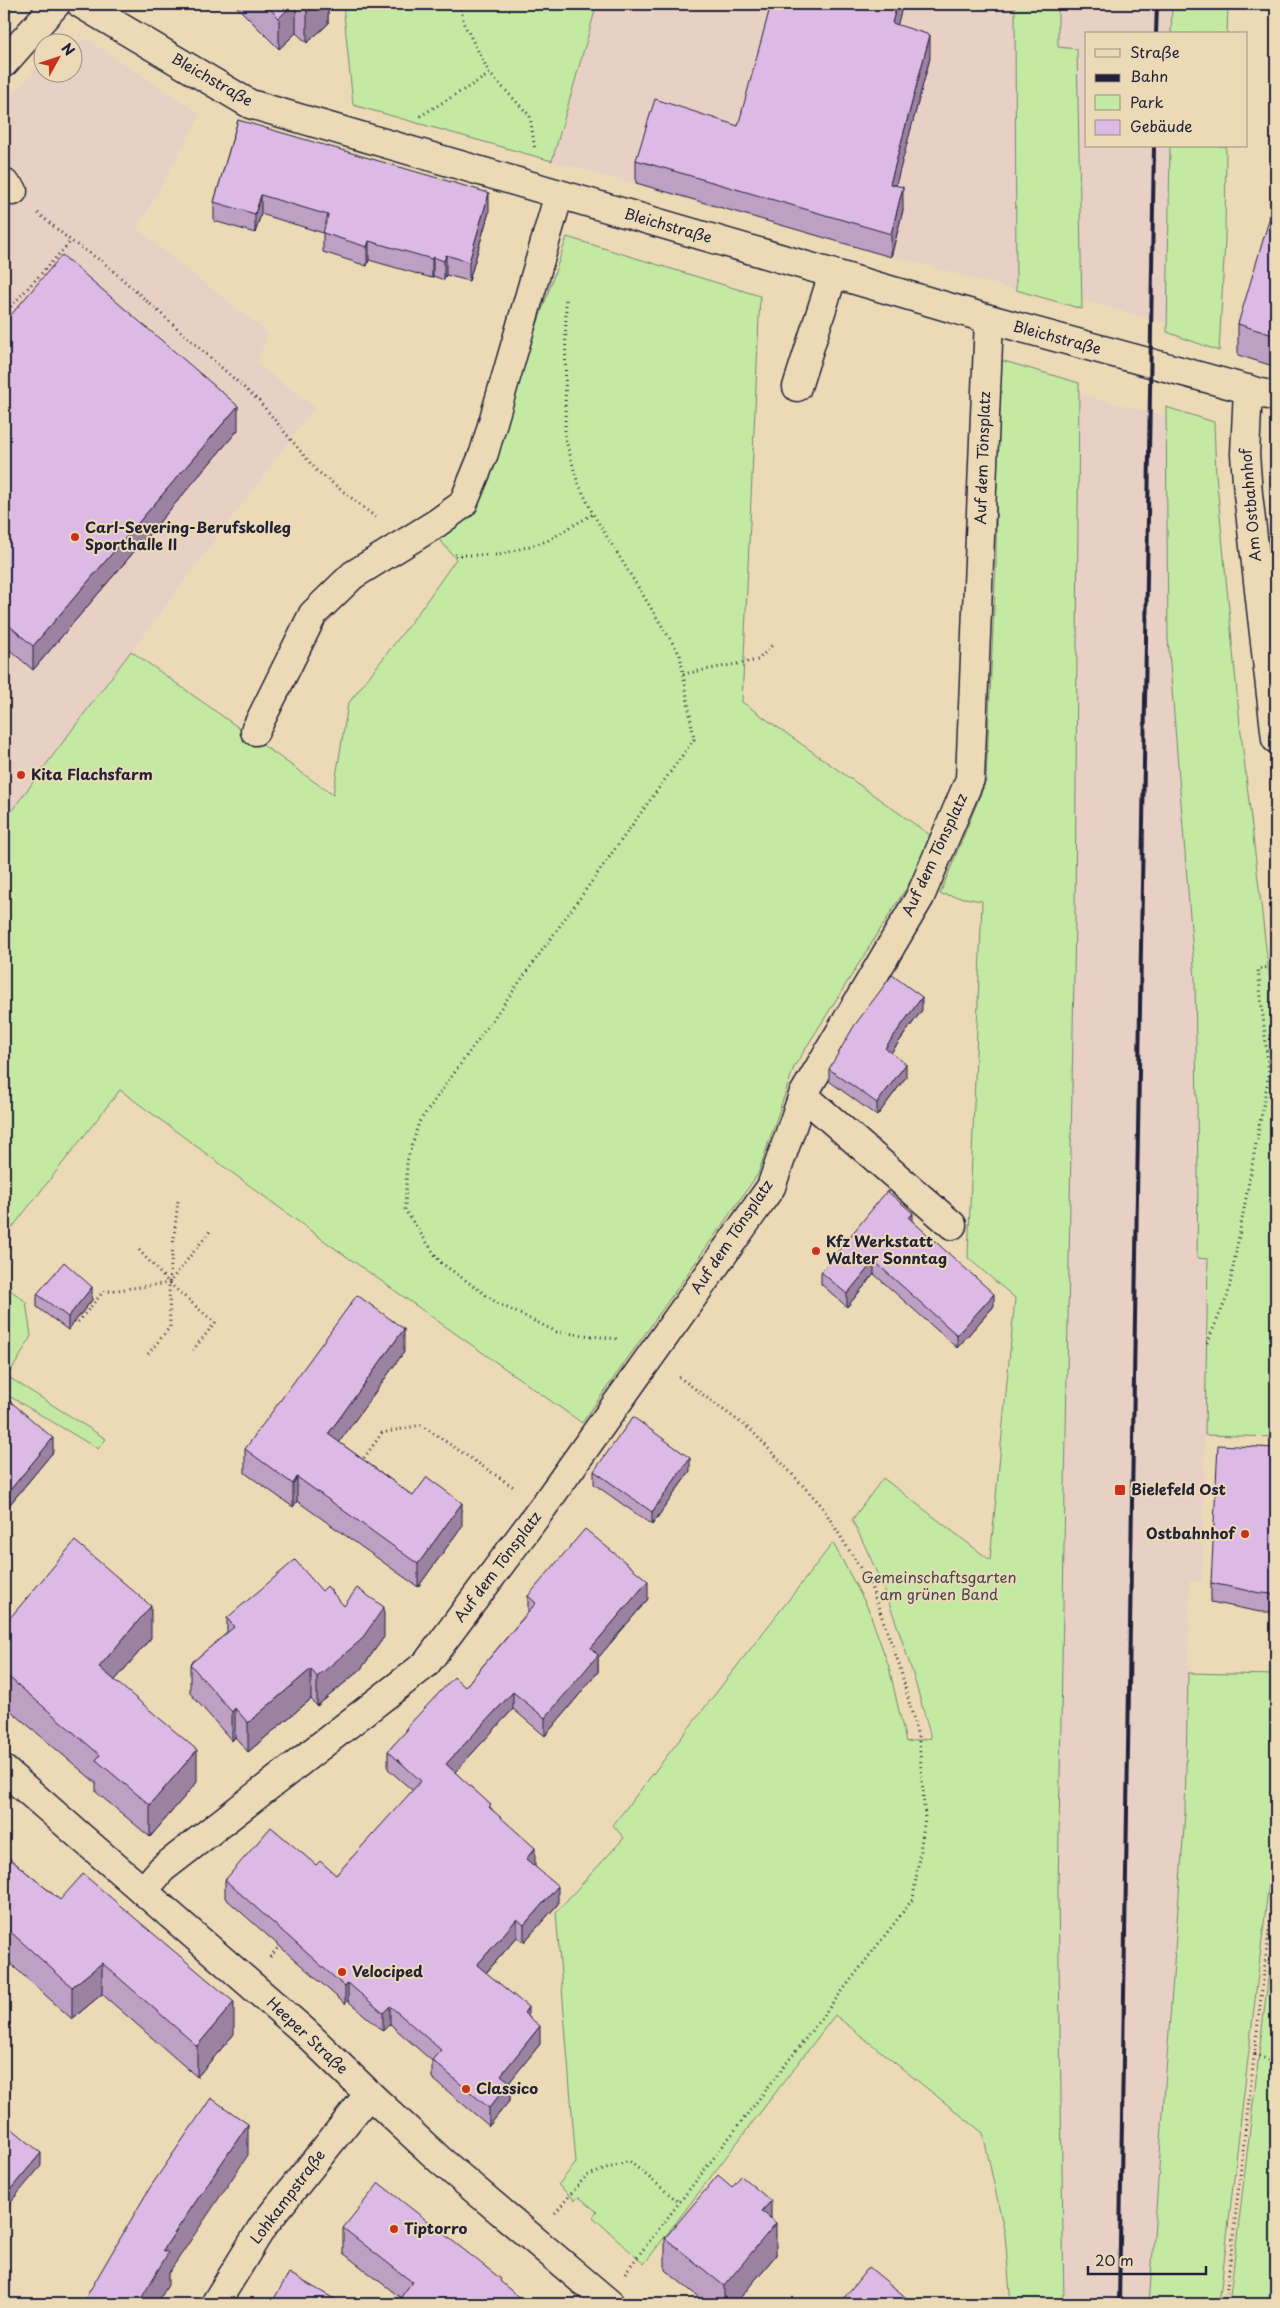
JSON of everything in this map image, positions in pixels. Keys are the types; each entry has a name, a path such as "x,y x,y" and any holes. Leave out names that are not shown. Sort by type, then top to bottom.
{"street":[{"path":"4,63 56,4"},
{"name":"Bleichstraße","path":"81,4 250,104 989,319 1276,398"},
{"path":"255,731 313,614 353,574 406,540 437,523 463,504 484,453 559,194"},
{"path":"797,387 833,274"},
{"name":"Auf dem Tönsplatz","path":"144,1891 162,1869 426,1664 543,1507 770,1187 803,1095 920,897 970,779 989,319"},
{"name":"Am Ostbahnhof","path":"1248,389 1245,454 1248,494 1276,739"},
{"path":"803,1095 952,1225"},
{"name":"Heeper Straße","path":"4,1770 304,2031 440,2160 607,2302"},
{"name":"Lohkampstraße","path":"215,2304 263,2226 369,2094"}],"path":[{"path":"460,4 464,24 490,74 530,116 535,154 527,185"},
{"path":"406,150 417,118 490,74"},
{"path":"9,187 71,241 102,262 259,401 316,470 406,540 449,555 499,554 547,541 593,514"},
{"path":"4,314 71,241"},
{"path":"566,294 565,437 577,480 593,514 680,655 694,739 419,1122 408,1161 405,1210 440,1262 497,1303 557,1332 630,1341 650,1355 752,1431 821,1504 870,1584 899,1664 919,1740 925,1818 913,1900 680,2203 607,2302"},
{"path":"683,674 758,660 773,644"},
{"path":"1207,1343 1228,1295 1269,1074 1258,968 1276,966"},
{"path":"148,1354 170,1327 169,1283 178,1200"},
{"path":"78,1322 103,1292 169,1283 210,1231"},
{"path":"139,1250 169,1283 215,1322 193,1350"},
{"path":"357,1468 382,1433 421,1425 543,1507"},
{"path":"1225,2304 1276,1870"},
{"path":"248,1982 287,1937"},
{"path":"1254,2054 1276,2063"},
{"path":"533,2238 586,2176 629,2161 680,2203"}],"shaded area":[{"path":"597,4 1228,4 1227,32 1085,32 1085,148 1226,148 1225,240 1219,351 1167,332 1167,324 1083,300 1082,309 552,161"},
{"path":"88,40 201,114 137,229 268,333 257,364 315,407 4,821 4,106 32,73 32,82 82,82 82,41"},
{"path":"997,359 1079,383 1079,394 1166,416 1166,407 1214,422 1216,474 1240,724 1276,1034 1276,1437 1205,1436 1202,1581 1190,1581 1188,1672 1276,1675 1276,1805 1272,1856 1219,2304 1011,2304 1005,2235 990,1560 1015,1298 968,1258 982,901 940,894 986,781 996,562"}],"green space":[{"path":"343,4 597,4 552,161 353,105"},
{"path":"1015,4 1058,4 1058,47 1077,49 1082,309 1016,290"},
{"path":"1172,4 1228,4 1227,32 1171,32"},
{"path":"1170,148 1226,148 1225,240 1219,351 1167,332"},
{"path":"567,237 760,296 742,702 930,835 915,874 794,1067 758,1174 582,1423 326,1242 120,1090 4,1238 4,821 131,651 333,795 348,704 418,613 456,559 439,539 464,520 476,503"},
{"name":"Gemeinschaftsgarten am grünen Band","path":"997,359 1079,383 1075,918 1058,1891 1064,2304 1011,2304 1005,2235 983,2133 835,2015 644,2264 593,2217 597,2212 579,2197 575,2200 558,2185 576,2163 556,1912 624,1838 613,1825 833,1543 868,1608 889,1667 906,1742 931,1738 898,1627 877,1573 852,1520 883,1478 990,1560 1015,1298 968,1258 982,901 940,894 986,781 996,562"},
{"path":"1166,407 1214,422 1216,474 1240,724 1276,1034 1276,1437 1205,1435 1208,1259 1197,1258 1198,1174 1195,979 1168,639"},
{"path":"4,1285 26,1302 31,1336 7,1376 106,1439 98,1449 4,1393"},
{"path":"1188,1673 1276,1675 1276,1805 1272,1856 1219,2304 1149,2304 1185,1813"},
{"path":"1272,1946 1276,1948 1276,2304 1229,2304"}],"building":[{"path":"265,4 293,4 279,18"},
{"path":"299,4 315,4 307,12"},
{"path":"771,4 897,4 892,23 930,35 890,184 903,187 891,234 636,160 655,99 738,126"},
{"path":"238,120 489,193 469,262 446,255 444,261 433,257 432,259 369,241 367,247 323,233 328,215 261,195 255,214 214,202"},
{"path":"1272,210 1276,211 1276,336 1238,324"},
{"name":"Carl-Severing-Berufskolleg Sporthalle II","path":"62,255 238,406 33,646 4,621 4,323"},
{"path":"892,975 922,997 885,1048 906,1064 877,1103 829,1069 854,1026"},
{"path":"887,1191 913,1213 909,1218 994,1294 957,1335 874,1261 847,1294 821,1272"},
{"path":"64,1262 92,1287 68,1317 37,1294"},
{"path":"357,1295 404,1329 328,1434 413,1496 427,1477 462,1503 418,1564 297,1477 293,1484 245,1449"},
{"path":"4,1396 53,1438 6,1495 4,1493"},
{"path":"633,1417 690,1458 652,1512 594,1471"},
{"name":"Ostbahnhof","path":"1218,1445 1276,1448 1276,1594 1260,1593 1211,1583"},
{"path":"585,1529 648,1581 591,1648 598,1655 545,1718 513,1692 446,1764 491,1805 489,1807 535,1848 526,1859 558,1886 524,1925 517,1919 477,1965 528,2007 524,2013 540,2026 501,2075 510,2082 489,2108 432,2060 441,2050 390,2006 383,2013 348,1983 345,1987 225,1880 271,1827 316,1865 320,1861 336,1875 421,1781 388,1751 408,1729 406,1728 454,1677 465,1687 536,1603 528,1596"},
{"path":"75,1541 151,1606 99,1667 197,1750 150,1805 96,1760 100,1755 4,1673 4,1625"},
{"path":"295,1560 322,1591 327,1586 344,1606 357,1588 384,1607 361,1640 317,1677 311,1669 248,1723 235,1708 232,1712 190,1664 234,1627 227,1618"},
{"path":"4,1854 60,1900 83,1874 234,2002 197,2046 102,1963 72,1987 4,1926"},
{"path":"211,2098 248,2124 163,2250 168,2253 138,2304 82,2304 149,2189"},
{"path":"4,2122 41,2153 4,2197"},
{"path":"718,2175 732,2187 741,2176 771,2201 762,2211 776,2223 724,2286 665,2238"},
{"path":"379,2183 501,2279 500,2281 526,2304 410,2304 401,2297 412,2282 343,2228"},
{"path":"869,2267 914,2304 839,2304"},
{"path":"289,2273 338,2301 336,2304 271,2304"}],"railway":[{"path":"1156,32 1157,4"},
{"path":"1119,2304 1154,148"}],"place":[{"name":"Carl-Severing-Berufskolleg Sporthalle II","path":"75,537"},
{"name":"Kita Flachsfarm","path":"21,775"},
{"name":"Kfz Werkstatt Walter Sonntag","path":"816,1251"},
{"name":"Bielefeld Ost","path":"1120,1490"},
{"name":"Ostbahnhof","path":"1245,1534"},
{"name":"Velociped","path":"342,1972"},
{"name":"Classico","path":"466,2089"},
{"name":"Tiptorro","path":"394,2229"}]}
